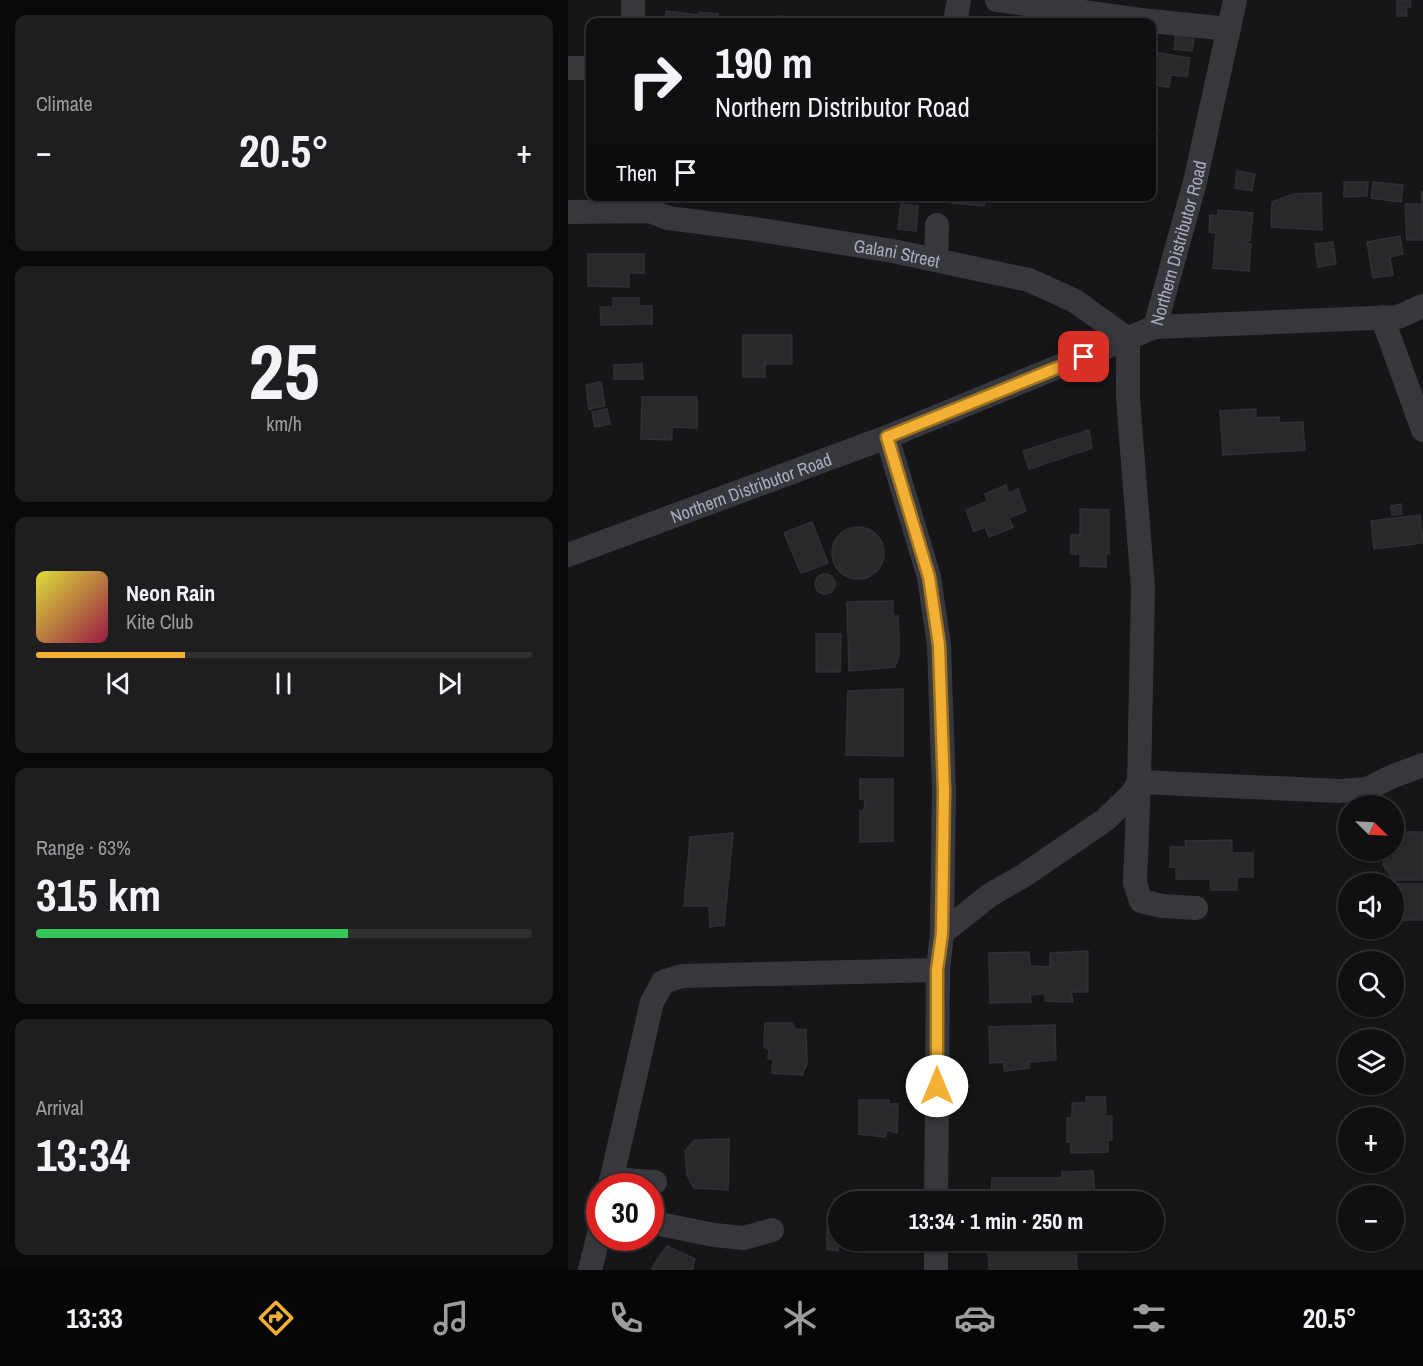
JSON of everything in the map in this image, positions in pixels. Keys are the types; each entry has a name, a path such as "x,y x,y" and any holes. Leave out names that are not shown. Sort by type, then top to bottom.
{"street":[{"path":"633,0 633,18"},
{"path":"956,18 959,0"},
{"path":"997,0 1120,18"},
{"name":"Northern Distributor Road","path":"568,555 887,437 1155,327 1195,182 1235,0"},
{"path":"1156,22 1229,29"},
{"path":"568,68 586,68"},
{"name":"Galani Street","path":"568,212 649,204 668,218 893,251 1029,280 1075,301 1128,339"},
{"path":"936,260 937,225"},
{"path":"1390,317 1423,306"},
{"path":"1155,327 1390,317 1423,324"},
{"path":"1390,317 1423,430"},
{"path":"1128,339 1128,399 1143,588 1135,883 1141,901 1162,906 1196,908"},
{"path":"887,437 929,577 939,645 944,791 942,933 937,970 936,1191"},
{"path":"1371,795 1403,772 1423,765"},
{"path":"1139,782 1340,791 1359,795"},
{"path":"942,933 990,895 1105,820 1131,795 1139,782"},
{"path":"612,1173 652,1002 663,982 682,976 937,970"},
{"path":"664,1225 714,1235 744,1238 772,1230"},
{"path":"590,1270 595,1251"},
{"path":"936,1251 936,1270"}],"building":[{"path":"1397,0 1410,0 1411,7 1406,8 1407,16 1397,16"},
{"path":"666,11 699,15 699,12 718,14 718,18 665,18"},
{"path":"779,16 795,17 795,18 779,18"},
{"path":"1176,34 1194,37 1192,51 1174,49"},
{"path":"1156,52 1190,58 1187,77 1171,75 1169,87 1156,85"},
{"path":"1237,171 1255,174 1252,191 1235,188"},
{"path":"1344,182 1368,182 1367,196 1344,197"},
{"path":"1373,182 1403,185 1401,202 1371,198"},
{"path":"1421,192 1423,192 1423,240 1407,240 1405,204 1422,204"},
{"path":"1321,193 1322,230 1271,227 1272,202 1293,194"},
{"path":"951,201 984,201 984,206 951,203"},
{"path":"901,204 918,206 916,231 898,229"},
{"path":"1218,210 1253,213 1250,241 1241,243 1251,244 1249,271 1213,268 1216,233 1209,232 1210,215 1218,216"},
{"path":"1400,236 1403,254 1390,257 1393,275 1373,278 1367,242"},
{"path":"1333,242 1336,264 1318,267 1315,244"},
{"path":"588,254 644,254 644,273 629,273 629,287 588,286"},
{"path":"613,298 639,298 639,306 652,306 652,324 601,325 600,307 613,307"},
{"path":"743,335 792,335 792,364 765,364 765,377 743,377"},
{"path":"642,364 643,379 614,379 614,365"},
{"path":"601,382 605,406 589,409 586,385"},
{"path":"642,397 697,397 697,428 672,427 672,440 641,439"},
{"path":"607,409 610,424 595,427 592,412"},
{"path":"1256,409 1256,418 1279,417 1280,423 1303,422 1305,450 1223,455 1220,411"},
{"path":"1089,430 1092,448 1029,469 1023,451"},
{"path":"1006,485 1009,493 1018,489 1026,511 1009,518 1013,527 989,537 985,527 974,531 966,510 988,501 985,494"},
{"path":"1401,504 1402,514 1392,515 1391,506"},
{"path":"1080,509 1109,510 1109,554 1106,554 1106,567 1080,566 1080,554 1071,554 1071,535 1080,535"},
{"path":"1420,515 1423,543 1374,549 1371,521"},
{"path":"812,522 828,563 801,573 784,533"},
{"path":"858,527 872,531 880,539 884,553 880,567 872,575 858,579 844,575 836,567 832,553 836,539 844,531"},
{"path":"825,574 832,577 835,584 832,591 825,594 818,591 815,584 818,577"},
{"path":"893,601 893,616 898,616 899,637 899,656 895,667 849,671 847,602"},
{"path":"816,634 841,634 840,672 816,672"},
{"path":"903,689 903,756 846,755 848,691"},
{"path":"860,779 893,779 893,841 860,842 860,811 864,811 865,799 860,799"},
{"path":"1404,832 1423,832 1423,880 1404,880 1404,873 1389,873 1383,865 1384,861 1404,861"},
{"path":"733,833 724,925 710,927 709,906 684,906 690,837"},
{"path":"1232,840 1232,853 1253,853 1253,877 1237,877 1237,890 1211,890 1210,879 1176,879 1176,867 1170,867 1170,847 1186,847 1185,841"},
{"path":"1404,884 1423,884 1423,920 1404,920"},
{"path":"1088,951 1088,992 1071,992 1073,1002 1045,1001 1045,993 1030,995 1031,1002 990,1003 989,953 1029,952 1030,966 1050,967 1050,953"},
{"path":"765,1023 792,1023 795,1029 806,1030 807,1064 802,1075 772,1073 773,1059 768,1059 769,1050 764,1047"},
{"path":"1055,1025 1056,1060 1029,1062 1029,1068 1005,1071 1003,1062 990,1063 989,1027"},
{"path":"1086,1097 1105,1097 1106,1116 1112,1116 1112,1140 1108,1140 1108,1152 1071,1153 1071,1142 1067,1142 1067,1118 1072,1118 1072,1103 1086,1103"},
{"path":"859,1100 889,1100 888,1104 898,1104 897,1133 887,1130 885,1137 859,1134"},
{"path":"729,1139 728,1190 694,1188 687,1175 685,1151 695,1140"},
{"path":"1093,1171 1095,1191 991,1191 992,1178 1062,1178 1062,1172"},
{"path":"667,1246 695,1259 692,1270 652,1270"},
{"path":"988,1251 1076,1251 1077,1270 989,1270"}],"route":[{"path":"937,1086 937,970 942,933 944,791 939,645 929,577 887,437 1084,357"}]}
